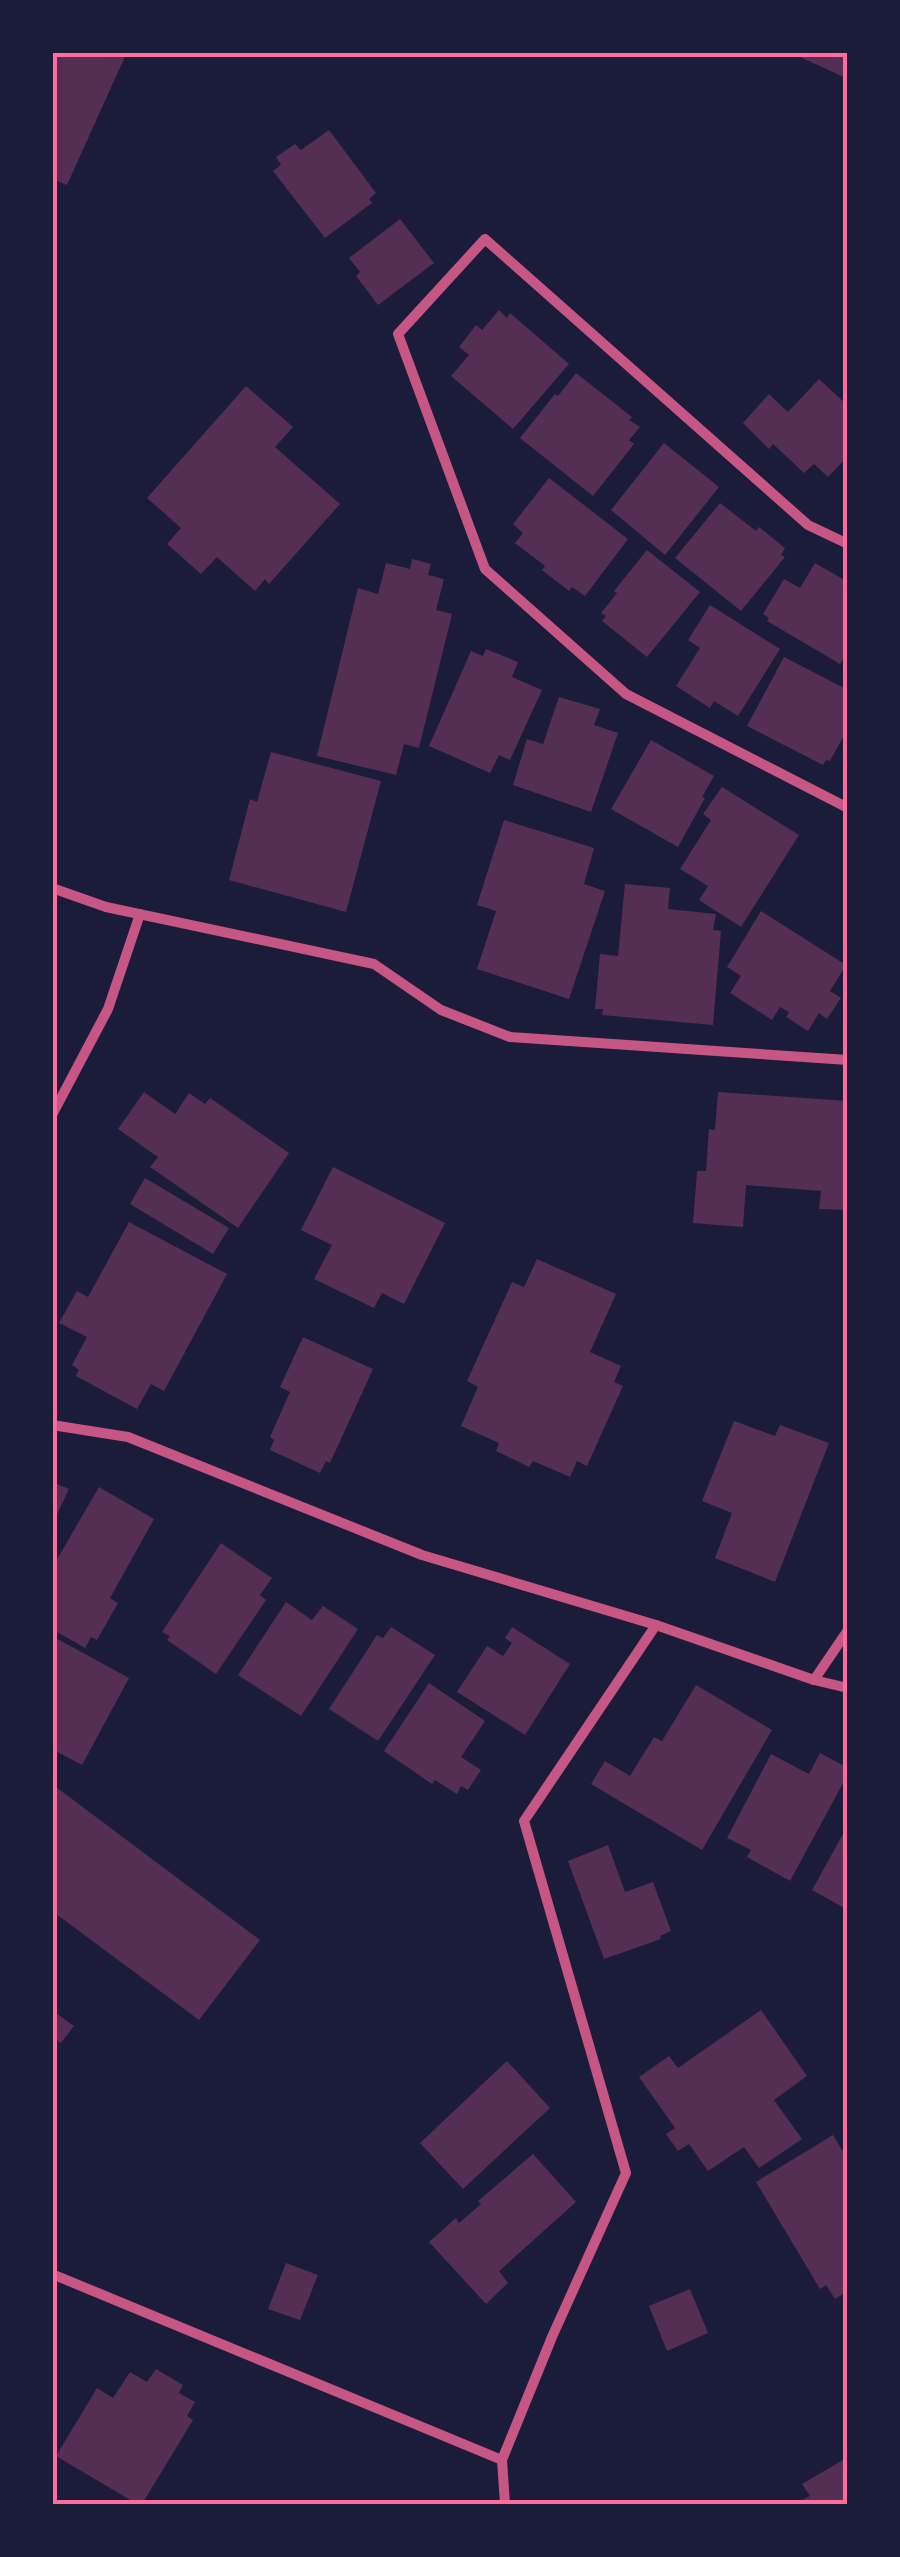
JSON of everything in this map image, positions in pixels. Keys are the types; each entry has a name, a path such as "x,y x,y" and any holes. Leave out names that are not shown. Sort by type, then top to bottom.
{"street":[{"path":"848,544 808,525 485,239 398,334 484,569 626,694 848,808"},
{"path":"52,888 106,907 374,964 441,1010 510,1037 848,1060"},
{"path":"52,1115 108,1009 140,914"},
{"path":"52,1426 128,1437 422,1555 656,1624 814,1680 848,1688"},
{"path":"505,2504 502,2460 626,2172 524,1821 656,1624"},
{"path":"814,1680 848,1630"},
{"path":"52,2274 502,2460"}],"building":[{"path":"52,52 127,52 67,185 52,179"},
{"path":"789,52 848,52 848,79"},
{"path":"329,130 376,193 369,199 372,203 325,238 273,171 281,165 276,157 295,144 301,150"},
{"path":"400,219 434,263 378,305 356,276 360,272 349,258"},
{"path":"499,310 507,318 510,313 569,364 513,429 451,376 469,355 459,347 476,325 482,330"},
{"path":"576,373 640,427 629,440 634,444 593,496 520,438"},
{"path":"819,379 848,406 848,456 828,477 814,464 804,473 773,444 769,449 743,423 769,394 788,412"},
{"path":"246,386 293,427 275,447 340,504 269,584 265,579 255,591 217,557 201,574 167,544 181,528 147,498"},
{"path":"664,443 719,487 665,555 611,510"},
{"path":"549,478 628,539 585,596 572,587 569,591 515,543 523,533 513,524"},
{"path":"720,503 785,548 781,555 785,557 741,611 675,558"},
{"path":"647,550 700,592 647,657 602,621 606,616 601,613"},
{"path":"412,559 431,564 428,575 444,579 436,610 452,614 419,748 404,744 396,775 317,756 358,588 378,594 386,563 410,569"},
{"path":"815,563 848,582 848,652 840,664 767,621 769,618 763,614 784,579 800,588"},
{"path":"710,605 780,649 738,716 714,701 710,708 676,686 700,648 688,640"},
{"path":"486,649 518,662 512,677 542,690 510,760 499,755 490,773 429,746 471,651 483,656"},
{"path":"784,657 848,690 848,728 830,761 823,765 747,726"},
{"path":"559,697 600,709 594,725 618,733 591,812 513,785 527,739 543,744"},
{"path":"651,740 714,776 678,847 611,809"},
{"path":"271,752 381,781 346,912 229,880 250,799 257,802"},
{"path":"722,787 799,835 741,927 699,900 708,886 680,869 711,820 703,814"},
{"path":"504,820 594,848 584,884 605,891 569,999 477,969 496,911 477,905"},
{"path":"625,884 670,888 668,909 716,914 713,930 721,931 713,1025 602,1015 603,1009 595,1009 600,954 618,956"},
{"path":"761,911 846,965 830,991 841,998 827,1019 819,1013 808,1031 786,1017 789,1012 780,1007 772,1020 730,993 741,976 727,967"},
{"path":"144,1092 175,1114 189,1093 205,1104 210,1098 289,1153 238,1228 150,1167 158,1157 118,1129"},
{"path":"718,1092 848,1101 848,1210 819,1209 821,1191 746,1185 743,1227 693,1223 697,1171 706,1171 709,1129 715,1130"},
{"path":"333,1167 445,1223 404,1304 382,1293 374,1308 314,1279 332,1245 301,1230"},
{"path":"145,1178 229,1228 213,1254 130,1204"},
{"path":"129,1222 227,1274 164,1391 151,1384 137,1409 76,1376 79,1370 72,1365 87,1337 59,1323 77,1291 88,1297"},
{"path":"537,1259 616,1294 590,1352 621,1366 614,1382 623,1386 587,1466 577,1461 570,1477 533,1461 529,1467 496,1451 499,1443 461,1426 478,1387 467,1381 512,1282 524,1287"},
{"path":"303,1337 373,1369 330,1463 326,1461 320,1473 270,1450 274,1440 270,1437 290,1392 280,1387"},
{"path":"734,1421 775,1436 780,1425 829,1443 775,1582 715,1558 732,1513 702,1501"},
{"path":"52,1482 69,1489 52,1525"},
{"path":"99,1487 154,1519 110,1598 118,1603 97,1640 91,1637 85,1648 52,1629 52,1568"},
{"path":"221,1543 272,1578 260,1595 266,1600 216,1674 167,1640 170,1636 162,1632"},
{"path":"286,1602 312,1620 323,1606 358,1629 301,1716 238,1675"},
{"path":"391,1627 435,1655 378,1741 329,1709 377,1635 383,1638"},
{"path":"512,1627 570,1664 525,1735 457,1692 487,1646 503,1656 512,1643 505,1638"},
{"path":"52,1636 129,1678 82,1765 52,1749"},
{"path":"429,1683 485,1721 461,1757 481,1770 468,1790 461,1786 457,1794 435,1780 432,1784 384,1751"},
{"path":"696,1685 772,1730 702,1850 591,1784 605,1761 630,1776 654,1737 662,1741"},
{"path":"820,1753 848,1768 848,1774 790,1881 747,1857 751,1850 727,1838 771,1754 809,1774"},
{"path":"56,1787 260,1940 199,2020 52,1911 52,1792"},
{"path":"848,1825 848,1910 812,1890"},
{"path":"608,1845 625,1892 653,1882 671,1931 661,1939 604,1959 568,1861"},
{"path":"52,2010 74,2026 61,2043 52,2037"},
{"path":"761,2010 807,2076 774,2100 802,2139 759,2168 744,2147 708,2171 689,2144 678,2151 666,2134 675,2128 639,2077 669,2056 678,2068"},
{"path":"507,2061 550,2108 463,2189 420,2143"},
{"path":"833,2135 848,2160 848,2297 845,2293 835,2299 826,2285 820,2289 756,2182"},
{"path":"533,2154 576,2202 499,2271 508,2283 486,2304 429,2242 456,2218 459,2223 481,2204 478,2201"},
{"path":"286,2263 318,2275 300,2320 268,2309"},
{"path":"690,2289 708,2333 667,2351 649,2306"},
{"path":"156,2369 183,2385 179,2393 195,2402 187,2416 193,2420 142,2504 137,2504 56,2456 97,2388 113,2398 130,2372 147,2382"},
{"path":"848,2457 848,2504 805,2504 802,2500 810,2496 802,2484"}]}
